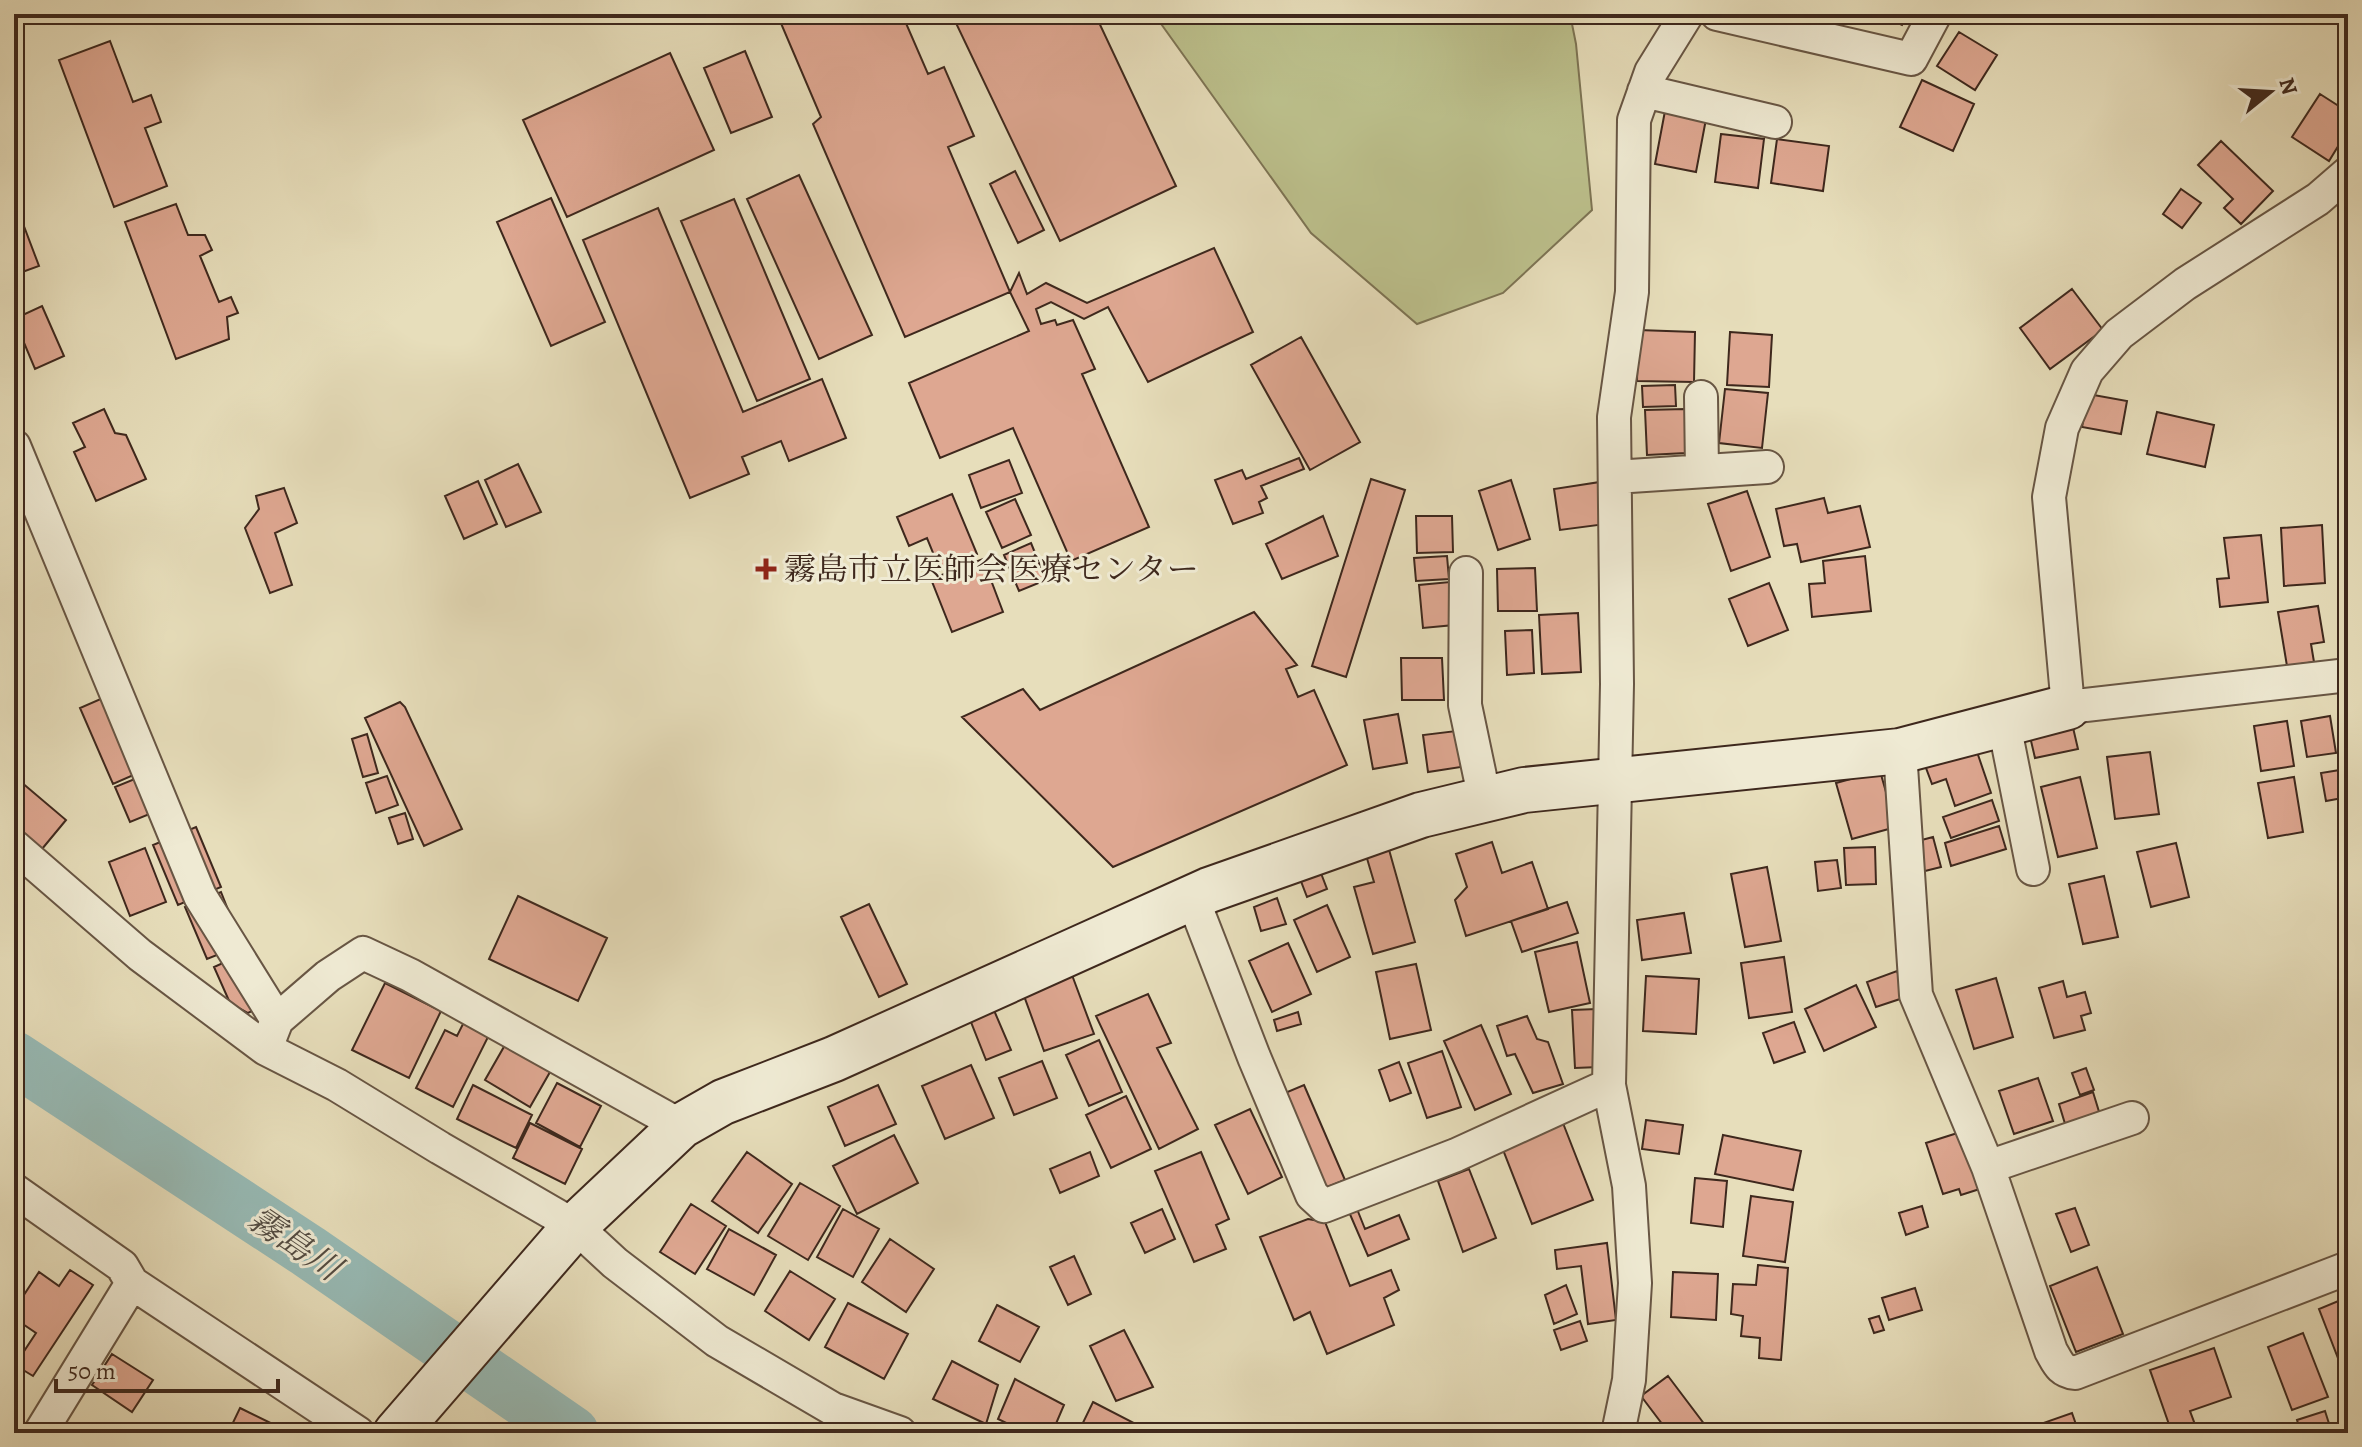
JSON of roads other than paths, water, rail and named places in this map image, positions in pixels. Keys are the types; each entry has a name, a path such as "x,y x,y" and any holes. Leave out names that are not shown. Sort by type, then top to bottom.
{"street":[{"path":"1618,1433 1629,1380 1635,1283 1629,1186 1609,1085 1617,684 1614,417 1632,292 1634,120 1651,72 1687,14"},
{"path":"1717,14 1773,20 1911,59 1935,14"},
{"path":"1644,91 1775,122"},
{"path":"2068,707 2049,497 2062,428 2087,371 2119,334 2185,284 2318,199 2348,173"},
{"path":"1701,397 1702,471"},
{"path":"14,446 200,896 272,1034"},
{"path":"1615,477 1767,467"},
{"path":"1466,573 1465,705 1485,800"},
{"path":"396,1433 575,1226 681,1126 723,1102 834,1059 1192,897 1421,815 1524,790 1900,751 2068,707 2348,675"},
{"path":"2004,724 2033,869"},
{"path":"1900,751 1916,995 1988,1167 2051,1351 2059,1366 2065,1372 2075,1373 2348,1268"},
{"path":"14,846 140,955 272,1034 337,1085 575,1226 615,1263 717,1341 833,1409 900,1433"},
{"path":"1192,897 1312,1195 1324,1206 1456,1155 1609,1085"},
{"path":"272,1034 328,976 363,953 410,975 681,1126"},
{"path":"1988,1167 2132,1118"},
{"path":"14,1190 122,1266 132,1283 358,1433"},
{"path":"40,1433 132,1283"}],"waterway":[{"name":"霧島川","path":"14,1058 308,1251 572,1433"}],"place":[{"name":"霧島市立医師会医療センター","path":"766,569"}]}
